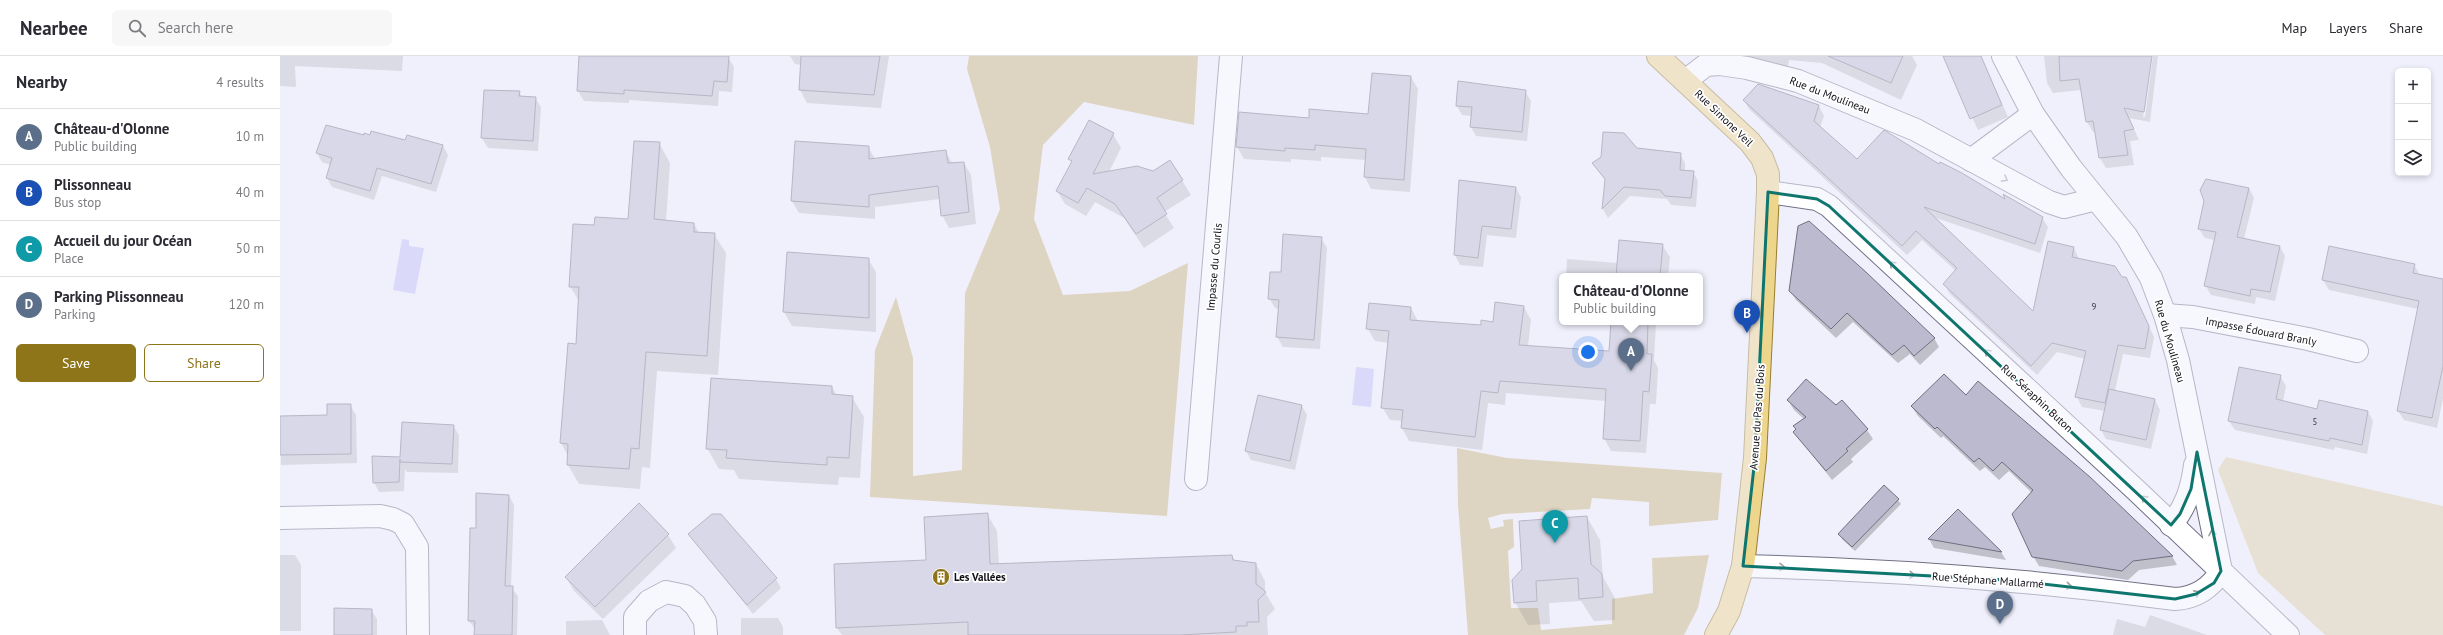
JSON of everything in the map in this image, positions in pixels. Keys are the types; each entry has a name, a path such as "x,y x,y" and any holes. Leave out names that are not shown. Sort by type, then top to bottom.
{"main road":[{"name":"Rue Simone Veil","path":"1658,56 1750,142 1762,158 1768,174 1768,192"},
{"name":"Avenue du Pas du Bois","path":"1716,635 1729,611 1743,566 1755,451 1768,192"}],"street":[{"name":"Impasse du Courlis","path":"1196,479 1231,56"},
{"name":"Rue du Moulineau","path":"2003,56 2033,114 2071,168 2127,237 2151,278 2165,315 2178,360 2220,571"},
{"name":"Rue du Moulineau","path":"1685,81 1706,65 1720,64 1747,68 1798,81 1916,130 2028,192 2064,207 2096,199"},
{"path":"1971,160 2033,114"},
{"name":"Rue Séraphin Buton","path":"1768,192 1817,199 1829,206 2288,635"},
{"name":"Impasse Édouard Branly","path":"2165,315 2200,318 2308,339 2357,351"},
{"name":"Rue du Moulineau","path":"2172,525 2180,514 2191,489 2197,452"},
{"path":"280,518 380,516 403,524 417,547 418,635"},
{"name":"Rue Stéphane Mallarmé","path":"1743,566 1815,568 2008,580 2087,587 2175,599 2186,599 2214,583 2220,571"},
{"path":"635,635 635,617 649,601 666,592 685,596 695,605 706,621 706,635"}],"highlighted area":[{"path":"1768,192 1817,199 1829,206 2171,525 2180,514 2191,489 2197,452 2221,571 2214,583 2196,594 2175,599 2007,580 1743,566 1755,458"}],"shaded area":[{"path":"969,56 1198,56 1194,125 1084,102 1043,145 1034,219 1063,295 1130,291 1188,263 1167,516 870,497 875,350 896,297 913,358 913,476 962,470 965,293 1000,209 990,147 967,69"},
{"path":"1457,448 1507,458 1722,473 1718,520 1649,526 1649,502 1592,498 1590,509 1502,514 1488,518 1491,529 1504,526 1503,520 1513,519 1514,547 1508,551 1511,608 1538,608 1541,630 1612,624 1612,599 1653,593 1652,558 1709,555 1698,608 1684,635 1468,635 1458,505"},
{"path":"2226,457 2443,506 2443,635 2325,635 2258,573 2218,470"}],"water":[{"path":"402,239 409,240 409,246 424,248 415,294 393,290"},
{"path":"1356,367 1374,369 1371,407 1352,405"}],"building":[{"path":"579,56 729,56 727,82 714,81 712,96 624,90 624,94 577,91"},
{"path":"801,56 880,56 874,95 799,90"},
{"path":"1828,56 1903,56 1891,83"},
{"path":"1943,56 1981,56 2002,105 1970,119"},
{"path":"2059,56 2152,56 2144,112 2124,108 2134,129 2124,131 2128,155 2099,158 2093,121 2086,122 2079,79 2060,81"},
{"path":"1372,73 1411,76 1404,180 1364,177 1366,149 1315,145 1315,150 1285,148 1285,151 1236,147 1239,112 1309,118 1309,109 1368,114"},
{"path":"1458,81 1526,90 1522,132 1470,127 1472,107 1456,106"},
{"path":"1758,84 1819,105 1814,121 1857,159 1884,130 1939,164 1940,162 1962,173 2005,199 2003,194 2043,217 2035,244 1924,207 2033,311 2048,241 2074,247 2072,257 2115,266 2122,277 2126,277 2149,326 2145,349 2118,345 2105,403 2075,397 2086,351 2052,343 2031,366 1943,284 1957,268 1916,231 1902,246 1743,100"},
{"path":"484,90 520,91 519,96 536,97 533,141 481,138"},
{"path":"1089,120 1114,133 1093,174 1137,166 1153,171 1170,160 1183,180 1157,198 1167,214 1136,234 1115,204 1087,188 1078,203 1056,191 1072,161 1068,159"},
{"path":"326,125 364,135 364,133 370,135 371,131 405,140 407,135 443,145 431,184 377,168 370,191 326,178 332,158 316,153"},
{"path":"1603,132 1624,133 1637,148 1681,153 1680,170 1694,171 1691,198 1665,196 1660,190 1624,187 1602,209 1605,179 1592,163 1601,157"},
{"path":"634,141 660,142 654,219 694,223 694,232 715,233 707,356 646,352 639,449 631,448 629,469 567,465 568,444 560,443 568,343 576,344 579,287 569,287 573,224 594,225 595,217 628,219"},
{"path":"795,141 869,146 869,159 946,150 948,163 964,162 969,212 941,216 938,186 869,195 869,207 791,201"},
{"path":"2206,179 2249,188 2237,237 2280,246 2270,292 2251,289 2250,296 2204,286 2216,232 2198,229 2204,201 2200,190"},
{"path":"1459,180 1516,187 1511,229 1482,226 1478,258 1454,255"},
{"path":"1809,221 1867,273 1935,338 1914,356 1904,345 1892,355 1847,313 1831,329 1789,291 1798,226"},
{"path":"1283,234 1322,237 1314,340 1276,337 1279,300 1268,299 1270,272 1281,272"},
{"path":"1619,240 1663,244 1660,273 1616,273"},
{"path":"2329,246 2415,264 2413,273 2443,279 2443,366 2432,418 2397,411 2419,301 2322,280"},
{"path":"787,252 869,258 869,318 783,312"},
{"path":"1495,302 1524,306 1519,345 1609,351 1611,325 1648,325 1647,354 1652,354 1649,392 1643,391 1640,441 1603,439 1606,389 1500,381 1498,393 1481,391 1475,437 1401,428 1403,410 1381,408 1389,331 1366,329 1369,303 1411,307 1410,320 1481,325 1481,320 1493,322"},
{"path":"2239,367 2281,375 2276,399 2317,409 2319,400 2368,411 2362,445 2330,438 2329,441 2228,421"},
{"path":"1944,374 1966,395 1978,381 2090,477 2173,556 2133,561 2122,571 2032,557 2012,514 2033,490 2002,462 1993,471 1979,458 1974,462 1937,427 1935,429 1911,406"},
{"path":"711,378 832,386 832,394 853,396 849,458 827,457 827,465 726,458 727,450 706,449"},
{"path":"1806,379 1836,405 1842,400 1868,429 1846,449 1848,451 1826,471 1793,432 1796,429 1793,426 1806,417 1787,400"},
{"path":"2109,389 2155,399 2146,440 2100,430"},
{"path":"1258,395 1302,405 1290,461 1245,451"},
{"path":"327,404 351,404 351,454 280,455 280,416 327,415"},
{"path":"402,422 454,425 452,464 400,462 400,459 399,482 373,483 372,456 400,457"},
{"path":"1884,485 1899,499 1852,547 1838,534"},
{"path":"476,493 509,495 505,586 513,586 512,635 474,635 475,621 468,621 470,528 476,528"},
{"path":"639,503 669,534 595,607 565,577"},
{"path":"1958,509 2002,552 1928,539"},
{"name":"Les Vallées","path":"988,513 990,564 1232,555 1233,560 1256,563 1256,584 1266,592 1258,600 1259,622 1247,622 1247,626 1236,626 1236,632 1180,635 968,635 968,622 836,628 834,564 926,560 924,517"},
{"path":"712,514 721,514 777,578 747,605 688,534"},
{"path":"1587,516 1591,564 1602,574 1603,597 1579,599 1578,578 1536,581 1537,601 1514,603 1512,580 1522,569 1519,521"},
{"path":"334,608 372,609 372,635 334,635"}],"place":[{"name":"Plissonneau","path":"1747,333"},
{"name":"Château-d'Olonne","path":"1631,371"},
{"name":"Accueil du jour Océan","path":"1555,543"},
{"name":"Les Vallées","path":"941,577"},
{"name":"Parking Plissonneau","path":"2000,624"}]}
